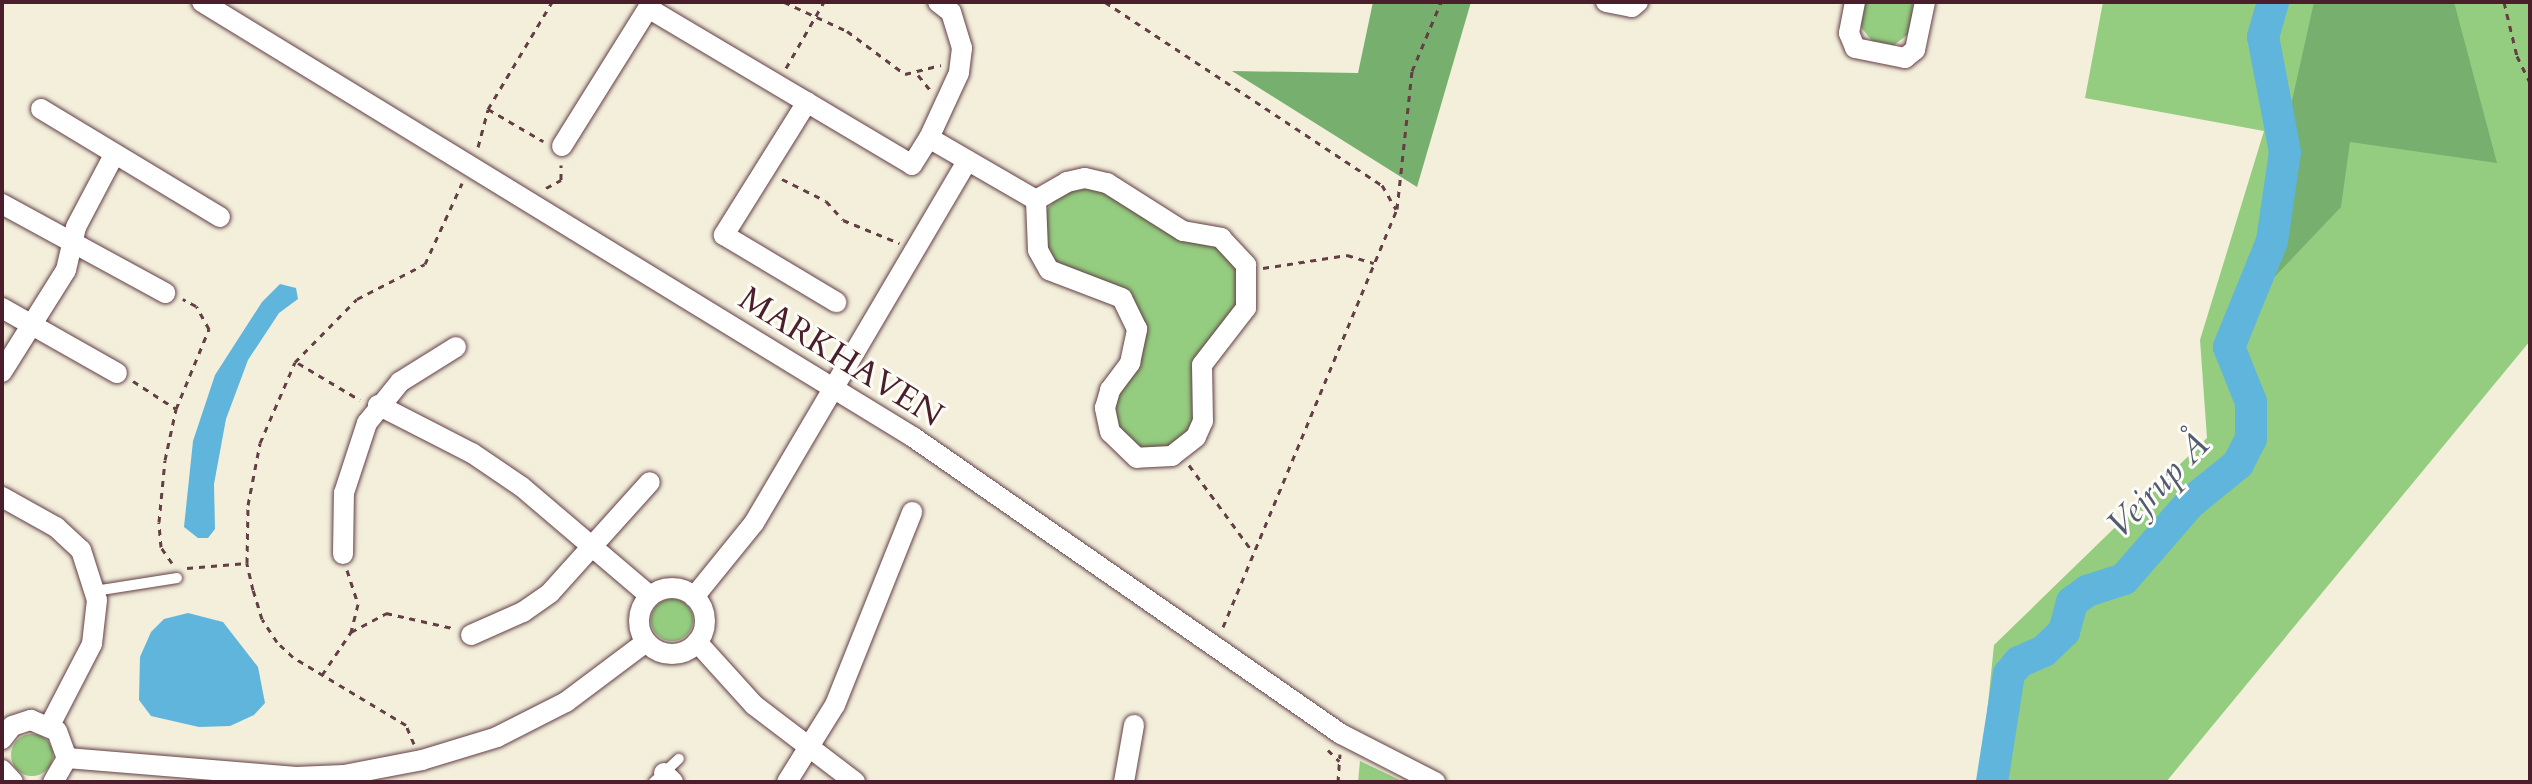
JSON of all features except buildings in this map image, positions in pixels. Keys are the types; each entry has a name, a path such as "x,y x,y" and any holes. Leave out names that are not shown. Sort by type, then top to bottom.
{"street":[{"name":"MARKHAVEN","path":"202,2 832,387 1341,734 1435,782"},
{"path":"562,146 650,5 912,165 929,138 961,61 960,31 951,12 938,2"},
{"path":"1606,2 1632,7 1638,2"},
{"path":"1855,2 1849,33 1855,48 1905,58 1915,50 1925,2"},
{"path":"807,102 724,235 836,302"},
{"path":"41,109 220,217"},
{"path":"929,138 1036,200"},
{"path":"2,372 30,323 59,282 73,245 76,227 114,155"},
{"path":"694,597 754,523 967,161"},
{"path":"1067,182 1107,183 1183,231 1221,238 1248,270 1246,308 1202,365 1203,421 1196,437 1180,452 1156,461 1137,458 1110,432 1105,408 1110,390 1130,363 1137,329 1122,298 1049,270 1038,250 1036,200 1067,182"},
{"path":"2,204 165,293"},
{"path":"2,308 117,373"},
{"path":"343,554 344,493 354,452 377,407 400,382 456,347"},
{"path":"377,407 472,453 595,544 650,596"},
{"path":"471,635 523,612 550,593 650,482"},
{"path":"2,497 56,527 81,550 95,591 97,620 92,644 50,725"},
{"path":"787,782 810,751 835,705 912,512"},
{"path":"672,587 694,597 705,622 697,642 684,652 668,653 646,642 638,618 650,596 672,587"},
{"path":"67,758 296,779 344,775 422,760 497,737 566,702 646,642"},
{"path":"697,642 754,705 810,751 855,782"},
{"path":"2,739 21,722 50,725 63,739 67,758 53,782"},
{"path":"1124,782 1134,725"},
{"path":"2,770 13,782"}],"lane":[{"path":"95,591 177,578"}],"path":[{"path":"784,2 847,31 905,74 961,61"},
{"path":"776,84 818,19 824,2"},
{"path":"1105,2 1382,185 1397,209"},
{"path":"1214,647 1397,209 1412,71 1441,3 1434,2"},
{"path":"2504,2 2517,56 2530,83"},
{"path":"488,109 540,140 562,146 561,180 541,192 532,204"},
{"path":"768,165 786,184 826,201 843,220 913,251"},
{"path":"1248,270 1347,255 1374,263"},
{"path":"165,293 196,306 209,329 176,409 159,522 166,558 187,568 247,563"},
{"path":"298,363 377,407"},
{"path":"117,373 176,409"},
{"path":"1180,452 1254,553"},
{"path":"322,675 351,632 358,604 343,554"},
{"path":"351,632 386,613 471,635"},
{"path":"1338,782 1341,734"},
{"path":"1320,743 1339,761"}],"green space":[{"path":"1373,2 1471,2 1417,187 1232,71 1358,73"},
{"path":"1861,2 1913,2 1911,32 1894,45 1873,42 1860,26"},
{"path":"2103,2 2530,2 2530,341 2166,782 1980,782 1994,645 2207,438 2200,340 2264,131 2085,98"},
{"path":"2314,2 2454,2 2497,163 2350,142 2341,207 2246,307"},
{"path":"1077,188 1100,190 1219,249 1239,272 1240,303 1199,353 1196,422 1177,447 1145,452 1119,432 1115,401 1138,364 1145,341 1121,288 1067,271 1049,258 1043,215 1057,197"},
{"path":"672,599 687,605 693,620 687,635 672,641 657,635 651,620 657,605"},
{"path":"32,734 47,740 53,755 47,770 32,776 17,770 11,755 17,740"},
{"path":"1360,761 1404,782 1358,782"}],"water":[{"path":"280,284 296,288 298,299 279,313 248,360 226,419 214,484 215,529 208,538 198,538 184,527 193,441 215,375 262,302"},
{"path":"188,613 223,622 258,667 265,703 254,715 230,726 199,727 151,716 139,700 140,657 151,632 164,619"}],"waterway":[{"name":"Vejrup Å","path":"1992,782 2009,674 2019,662 2044,651 2064,632 2072,602 2087,591 2124,579 2190,503 2238,464 2251,439 2251,402 2229,347 2272,241 2285,152 2263,37 2273,2"}]}
